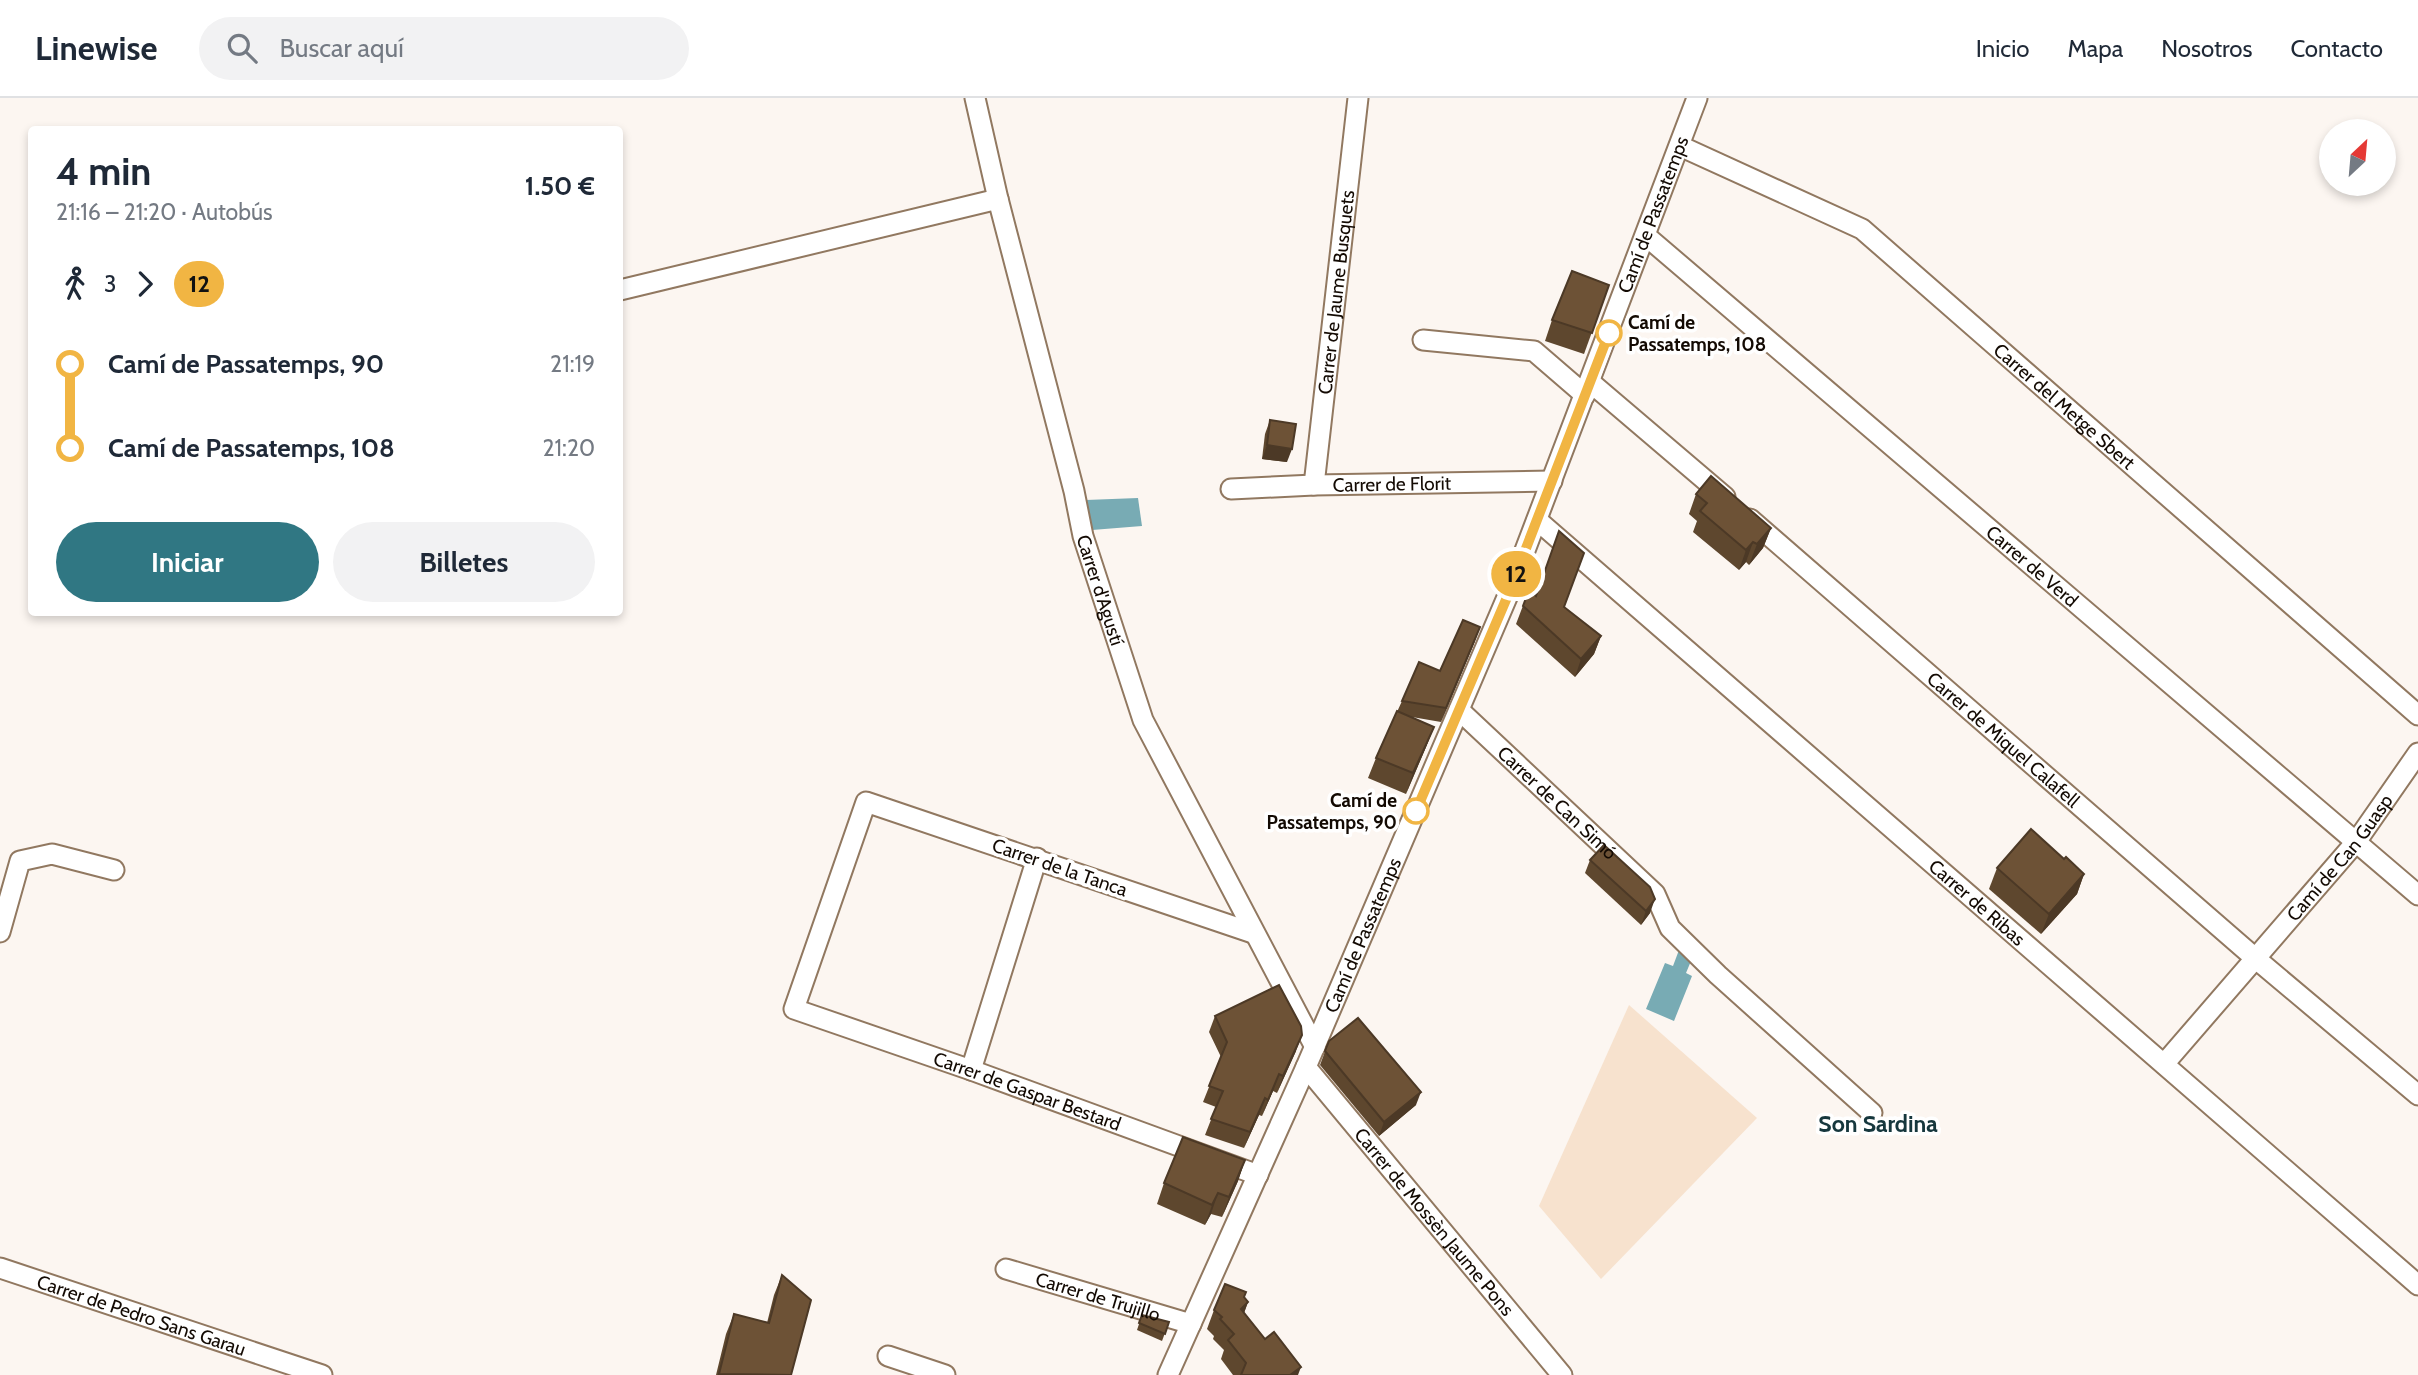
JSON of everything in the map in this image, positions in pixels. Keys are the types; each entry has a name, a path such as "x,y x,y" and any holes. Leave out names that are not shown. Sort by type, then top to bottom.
{"street":[{"name":"Carrer d'Agustí","path":"975,98 1083,536 1143,720 1315,1048"},
{"name":"Carrer de Jaume Busquets","path":"1314,485 1357,98"},
{"name":"Camí de Passatemps","path":"1168,1375 1315,1048 1508,595 1697,98"},
{"name":"Carrer del Metge Sbert","path":"1680,146 1861,229 2418,715"},
{"path":"623,289 998,199"},
{"name":"Carrer de Verd","path":"1646,236 2418,895"},
{"name":"Carrer de Miquel Calafell","path":"1423,340 1534,351 1587,388 2418,1095"},
{"name":"Carrer de Florit","path":"1231,489 1552,481"},
{"name":"Carrer de Ribas","path":"1537,520 2418,1285"},
{"name":"Carrer de Can Simó","path":"1459,710 1655,894 1670,928 1718,975 1872,1113"},
{"name":"Camí de Can Guasp","path":"2164,1064 2356,842 2418,753"},
{"name":"Carrer de la Tanca","path":"794,1009 866,802 1253,933"},
{"path":"0,932 20,861 52,854 114,870"},
{"path":"971,1070 1037,859"},
{"name":"Carrer de Gaspar Bestard","path":"794,1009 971,1070 1258,1175"},
{"name":"Carrer de Mossèn Jaume Pons","path":"1306,1067 1562,1375"},
{"name":"Carrer de Pedro Sans Garau","path":"0,1268 322,1375"},
{"name":"Carrer de Trujillo","path":"1006,1269 1191,1324"},
{"path":"888,1356 945,1375"}],"shaded area":[{"path":"1629,1005 1757,1118 1601,1279 1539,1206"}],"water":[{"path":"1138,498 1142,526 1092,530 1086,500"},
{"path":"1679,950 1691,961 1686,973 1692,976 1674,1021 1646,1009 1665,963 1673,966"}],"building":[{"path":"1572,271 1609,285 1592,333 1552,320"},
{"path":"1270,420 1296,424 1292,449 1267,445"},
{"path":"1711,476 1771,528 1757,544 1753,542 1746,550 1700,511 1707,503 1696,494"},
{"path":"1559,531 1584,553 1564,607 1601,636 1581,659 1523,606 1529,590 1536,596"},
{"path":"1463,620 1480,627 1446,708 1402,701 1419,662 1440,671"},
{"path":"1397,711 1434,727 1413,773 1376,758"},
{"path":"2031,829 2084,874 2049,914 1997,868"},
{"path":"1604,845 1650,887 1655,899 1646,911 1590,860"},
{"path":"1279,985 1301,1026 1302,1035 1283,1076 1279,1074 1250,1132 1211,1119 1223,1091 1209,1086 1227,1042 1215,1016"},
{"path":"1358,1018 1421,1092 1384,1122 1325,1051 1329,1041"},
{"path":"1183,1137 1245,1160 1229,1197 1218,1193 1212,1205 1164,1183"},
{"path":"782,1275 811,1300 791,1375 719,1374 734,1314 769,1323"},
{"path":"1225,1284 1246,1292 1244,1297 1248,1302 1241,1309 1265,1339 1274,1332 1301,1367 1290,1375 1241,1375 1246,1363 1228,1340 1234,1334 1214,1310"},
{"path":"1142,1315 1169,1322 1165,1334 1139,1323"}],"bus line":[{"name":"12","path":"1416,811 1508,595 1609,333"}],"place":[{"name":"Camí de Passatemps, 108","path":"1609,333"},
{"name":"Camí de Passatemps, 90","path":"1416,811"}],"district":[{"name":"Son Sardina","path":"1878,1124"}]}
